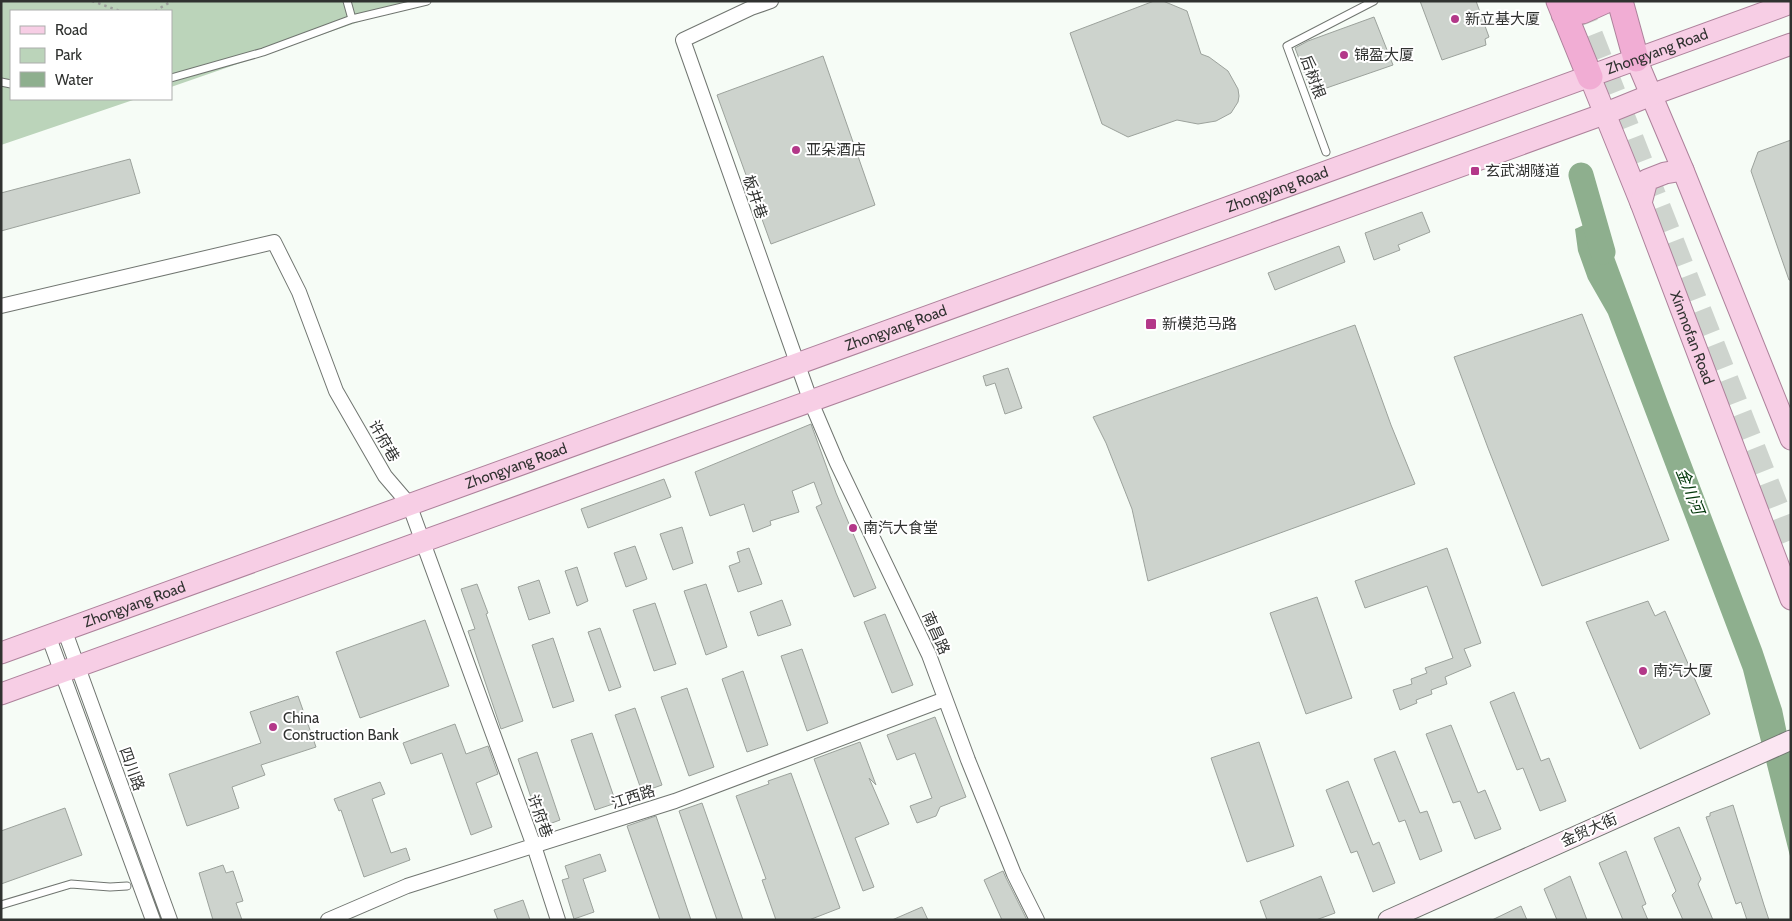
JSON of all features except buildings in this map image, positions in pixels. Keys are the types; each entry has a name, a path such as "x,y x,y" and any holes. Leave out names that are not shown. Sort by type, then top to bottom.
{"highway":[{"path":"1561,8 1582,12 1604,1"},
{"path":"1620,1 1636,59"},
{"path":"1561,8 1590,77"}],"main road":[{"name":"Zhongyang Road","path":"1,653 1791,3"},
{"path":"1,694 811,402 1604,114 1791,44"},
{"path":"1636,59 1683,170 1791,439"},
{"name":"Xinmofan Road","path":"1590,77 1641,203 1791,599"},
{"path":"1641,203 1647,180 1665,173 1683,170"}],"street":[{"name":"板井巷","path":"771,1 751,8 684,40 796,364"},
{"name":"许府巷","path":"1,306 274,242 299,292 336,391 386,476 409,504 534,846 558,920"},
{"name":"南昌路","path":"796,364 837,463 929,655 968,760 1014,874 1037,920"},
{"name":"四川路","path":"56,632 170,920"},
{"name":"四川路","path":"70,669 153,920"},
{"name":"江西路","path":"328,920 407,886 675,801 945,699"},
{"name":"金贸大街","path":"1388,920 1788,741"}],"lane":[{"path":"347,1 352,20"},
{"path":"172,78 263,52 352,20 428,1"},
{"name":"后树根","path":"1326,152 1287,46 1374,1"},
{"path":"1,905 71,884 110,887 127,886"}],"path":[{"path":"92,1 117,10"},
{"path":"157,10 172,1"}],"green space":[{"path":"1,1 419,1 172,87 172,10 10,10 10,100 133,100 1,145"}],"water":[{"path":"1601,217 1668,402 1762,649 1782,709 1791,753 1791,860 1743,670 1608,314 1588,279 1578,251 1575,229"}],"waterway":[{"name":"金川河","path":"1581,175 1603,252"}],"tunnel":[{"path":"1577,1 1791,545"}],"place":[{"name":"新立基大厦","path":"1455,19"},
{"name":"锦盈大厦","path":"1344,55"},
{"name":"亚朵酒店","path":"796,150"},
{"name":"玄武湖隧道","path":"1475,171"},
{"name":"新模范马路","path":"1151,324"},
{"name":"南汽大食堂","path":"853,528"},
{"name":"南汽大厦","path":"1643,671"},
{"name":"China Construction Bank","path":"273,727"}]}
